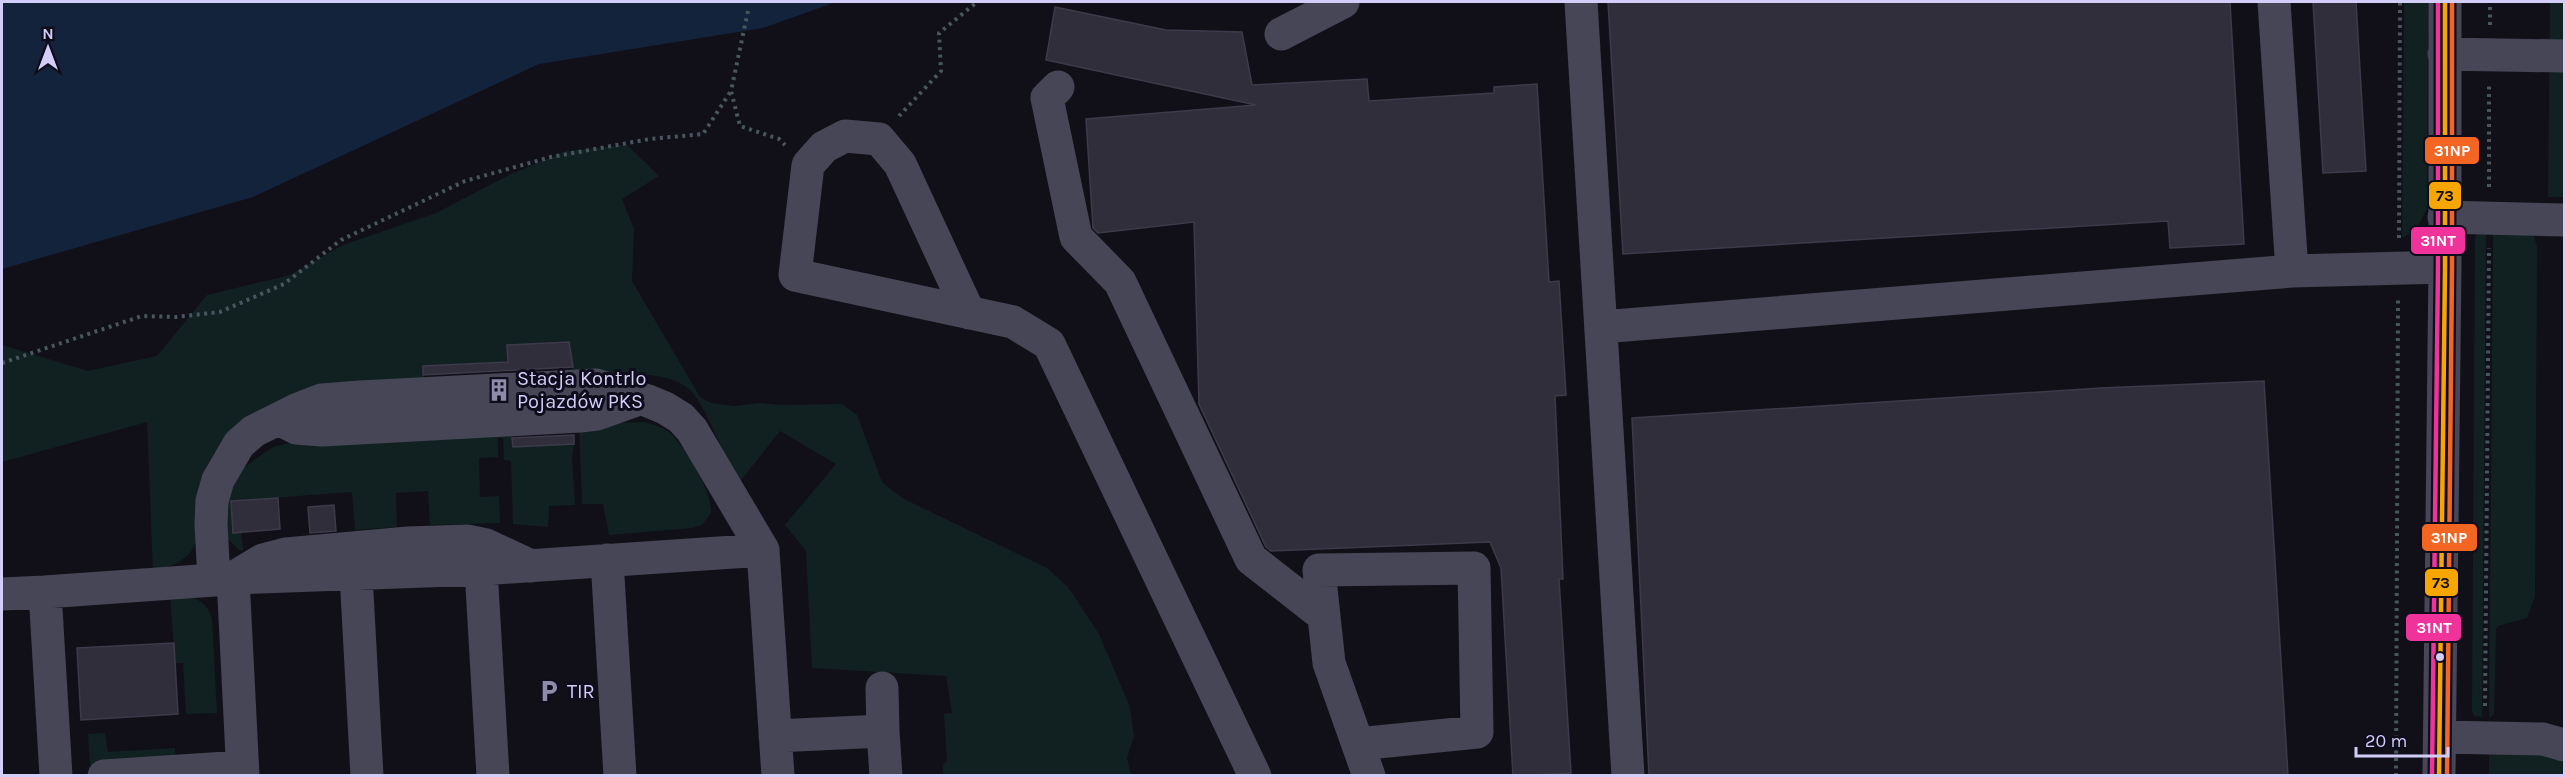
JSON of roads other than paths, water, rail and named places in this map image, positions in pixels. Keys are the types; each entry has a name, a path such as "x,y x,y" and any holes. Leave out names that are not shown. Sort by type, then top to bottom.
{"street":[{"path":"1281,34 1343,2"},
{"path":"1581,2 1628,776"},
{"path":"2274,2 2292,271"},
{"path":"2439,776 2445,267 2445,2"},
{"path":"2444,54 2565,56"},
{"path":"1058,87 1047,98 1076,237 1120,282 1251,559 1324,616"},
{"path":"969,313 900,164 879,139 845,136 824,147 808,165 795,275 969,313 1013,322 1049,344 1255,776"},
{"path":"2444,217 2565,220"},
{"path":"1601,327 2292,271 2445,267"},
{"path":"104,776 242,771 224,579 211,524 212,501 218,480 239,444 254,431 322,400 596,385 615,389 665,408 681,418 692,430 763,550 778,776"},
{"path":"224,579 263,560 286,554 408,543 467,541 486,545 531,566"},
{"path":"2,594 224,579 481,569 763,550"},
{"path":"607,560 620,776"},
{"path":"1358,744 1477,732 1474,568 1319,570 1329,663 1369,776"},
{"path":"481,569 493,776"},
{"path":"356,574 367,776"},
{"path":"45,592 56,776"},
{"path":"882,688 886,776"},
{"path":"775,736 883,731"},
{"path":"2440,737 2543,740 2565,746"}],"water":[{"path":"2,2 836,2 763,28 539,64 253,197 2,269"}],"place":[{"name":"Stacja Kontrlo Pojazdów PKS","path":"499,390"},
{"name":"TIR","path":"549,691"}]}
